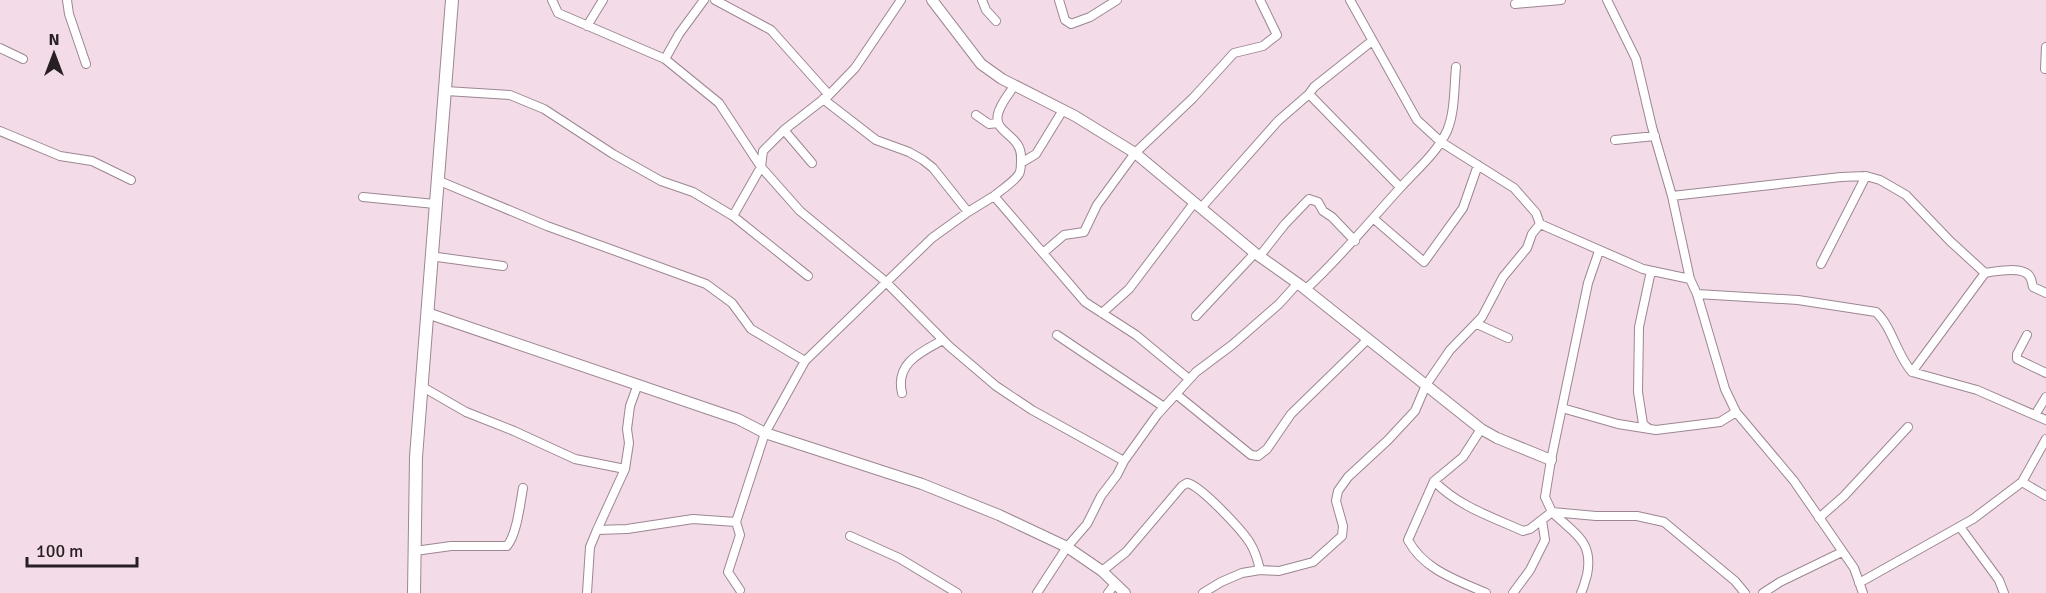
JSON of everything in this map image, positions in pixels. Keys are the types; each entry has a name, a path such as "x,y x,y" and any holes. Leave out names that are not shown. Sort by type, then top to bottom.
{"main road":[{"path":"414,593 416,457 430,256 446,91 452,0"}],"street":[{"path":"67,0 69,14 86,64"},
{"path":"552,0 558,13 665,60 719,103 761,167 800,211 885,281 943,340 996,386 1032,410 1124,461"},
{"path":"587,26 603,0"},
{"path":"665,60 679,34 704,0"},
{"path":"715,0 771,30 826,97 876,140 909,152 933,168 968,212"},
{"path":"733,216 761,167 763,151 784,130 826,97 855,68 901,0"},
{"path":"932,0 981,64 1014,86 1063,110 1135,153 1257,255 1302,286 1481,429 1551,460"},
{"path":"982,0 996,21"},
{"path":"1059,0 1065,20 1071,24 1090,17 1117,0"},
{"path":"1043,253 1064,235 1084,232 1097,205 1135,153 1193,98 1234,53 1263,46 1277,35 1260,0"},
{"path":"1350,0 1417,120 1441,142 1514,188 1536,213 1540,224 1599,251 1651,271 1690,279"},
{"path":"1515,4 1561,0"},
{"path":"1606,0 1636,59 1672,196 1690,279 1697,294 1725,389 1736,412 1794,481 1854,568 1863,593"},
{"path":"1102,314 1129,289 1198,205 1278,121 1310,94 1314,87 1372,41"},
{"path":"2045,69 2046,47"},
{"path":"0,48 23,59"},
{"path":"1037,593 1067,547 1087,524 1101,496 1117,475 1124,461 1164,407 1189,379 1355,241 1400,188 1425,163 1441,142 1452,114 1456,67"},
{"path":"740,590 728,572 740,535 736,522 765,433 805,361 885,281 932,238 994,196 1019,174 1020,148 1015,140 1002,130 997,114 1014,86"},
{"path":"446,91 510,95 544,109 623,160 661,181 693,192 733,216 808,276"},
{"path":"1310,94 1400,188"},
{"path":"1021,163 1036,154 1063,110"},
{"path":"976,115 989,124 998,123"},
{"path":"784,130 812,163"},
{"path":"0,131 60,156 92,161 131,180"},
{"path":"1615,140 1655,136"},
{"path":"1020,148 1036,154"},
{"path":"1374,219 1424,262 1463,208 1478,165"},
{"path":"1672,196 1866,176 1880,180 1906,195 1950,241 1985,273"},
{"path":"1821,264 1866,176"},
{"path":"437,180 547,226 706,284 732,303 751,329 805,361"},
{"path":"994,196 1084,302 1136,335 1189,379"},
{"path":"363,197 435,204"},
{"path":"1196,316 1309,199 1318,202 1323,211 1355,241"},
{"path":"1203,593 1242,573 1260,570 1279,571 1313,562 1342,536 1343,526 1336,501 1338,490 1348,477 1415,411 1426,385 1450,351 1477,324 1503,278 1527,248 1532,234 1540,224"},
{"path":"1585,592 1589,565 1588,549 1575,532 1552,512 1545,497 1588,283 1599,251"},
{"path":"430,256 502,266"},
{"path":"1912,372 1985,273 2001,270 2024,273 2030,276 2033,287 2046,293"},
{"path":"1648,428 1643,424 1638,392 1639,327 1651,271"},
{"path":"1697,294 1798,300 1876,312 1883,319 1905,364 1912,372 1967,386 2046,420"},
{"path":"427,313 738,419 765,433 922,484 999,515 1067,547 1102,571 1111,588 1125,593"},
{"path":"1477,324 1508,338"},
{"path":"1057,335 1164,407"},
{"path":"2027,335 2017,354 2017,359 2046,373"},
{"path":"1176,394 1251,455 1258,456 1267,449 1291,414 1367,339"},
{"path":"902,393 900,383 902,371 918,354 943,340"},
{"path":"587,593 590,546 625,469 629,443 627,429 630,406 638,384"},
{"path":"421,386 466,412 575,459 625,469"},
{"path":"2035,415 2046,397"},
{"path":"1562,408 1618,424 1656,430 1720,422 1736,412"},
{"path":"1819,518 1844,496 1908,427"},
{"path":"1481,429 1463,457 1434,481 1408,540 1412,548 1438,572 1486,593"},
{"path":"1859,583 1973,519 2022,482 2046,439"},
{"path":"1434,481 1446,493 1463,504 1523,531 1530,530 1552,512 1596,516 1637,516 1664,522 1735,581 1745,593"},
{"path":"2022,482 2046,496"},
{"path":"1102,571 1126,552 1187,483 1196,486 1230,519 1250,543 1260,570"},
{"path":"415,551 451,546 507,546 519,512 523,488"},
{"path":"597,530 627,529 693,519 736,522"},
{"path":"1513,593 1530,570 1545,540 1542,520"},
{"path":"1960,527 1999,580 2004,593"},
{"path":"850,536 900,558 957,593"},
{"path":"1763,593 1780,582 1842,552"}]}
